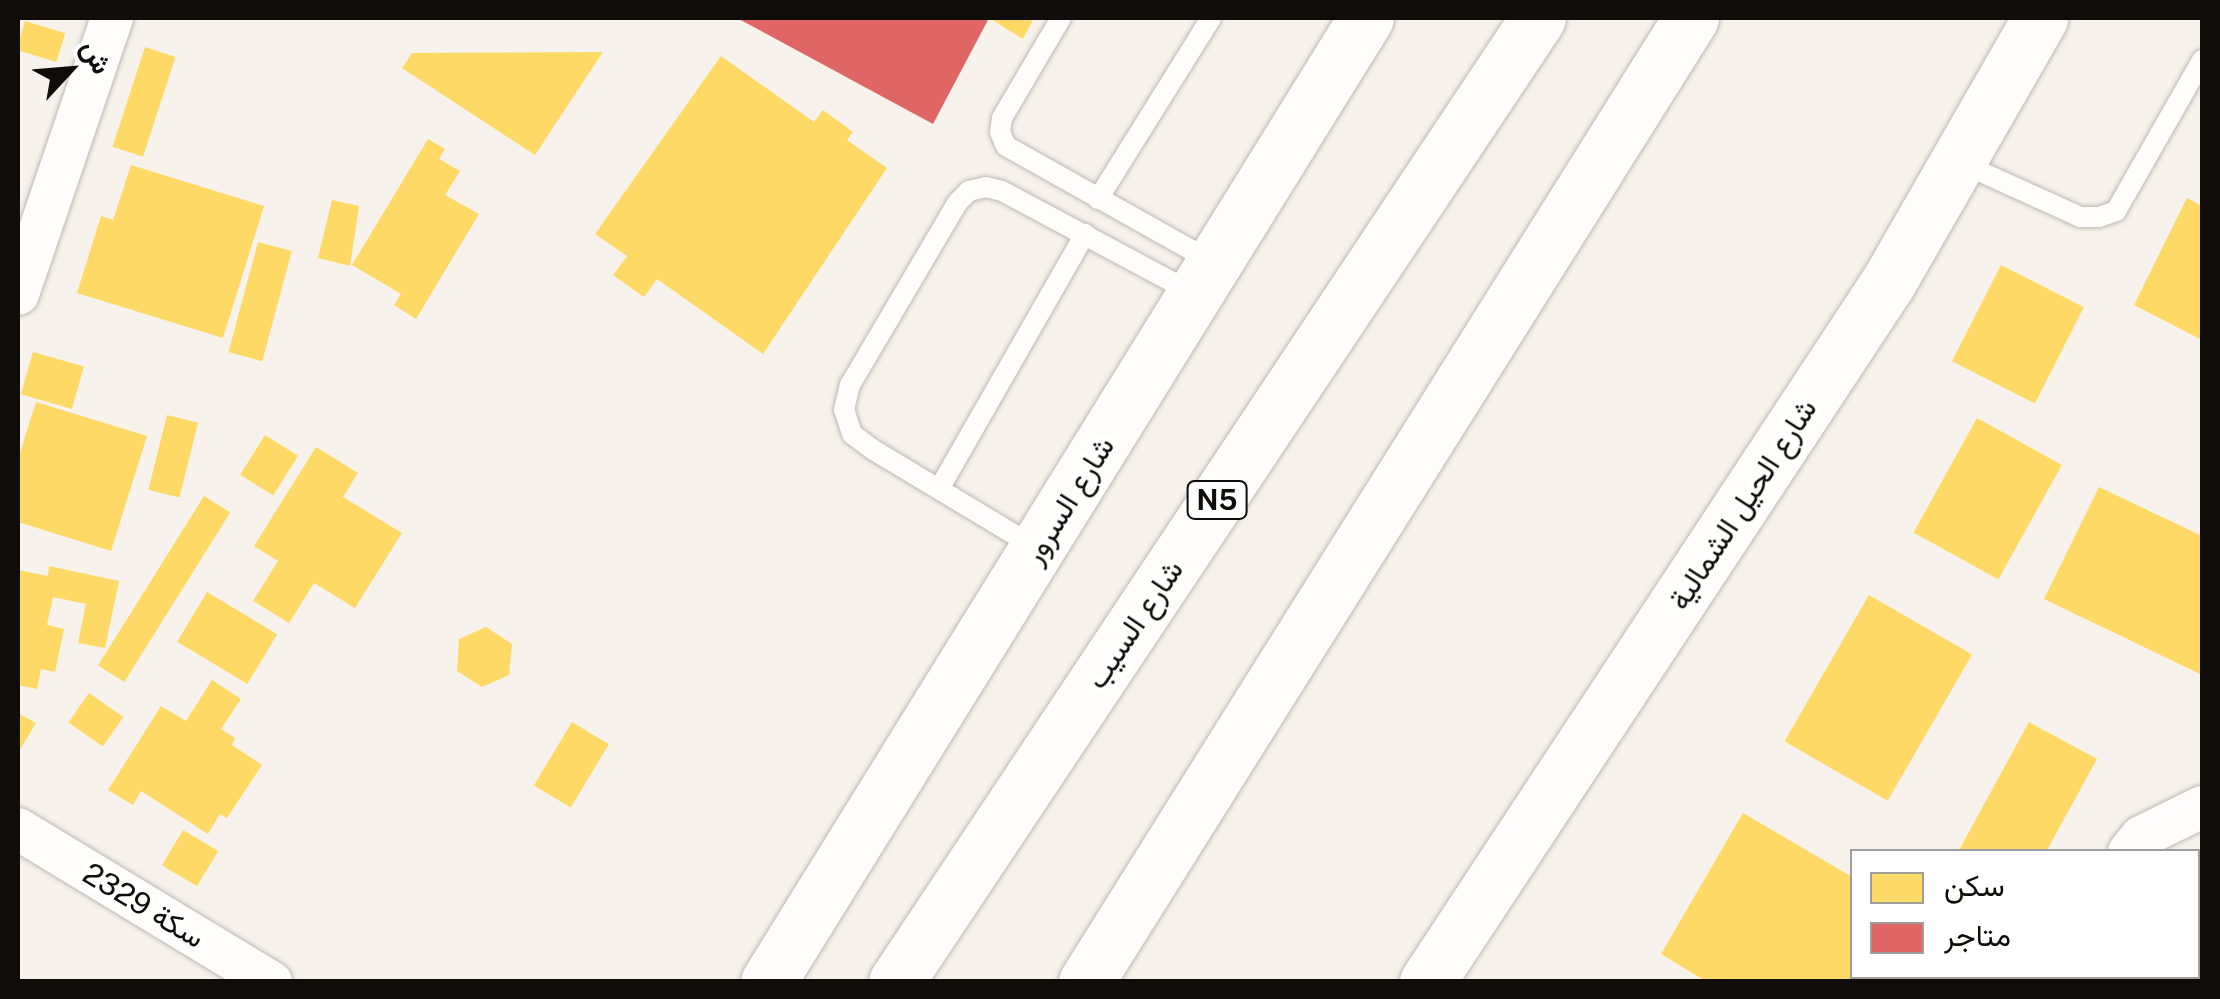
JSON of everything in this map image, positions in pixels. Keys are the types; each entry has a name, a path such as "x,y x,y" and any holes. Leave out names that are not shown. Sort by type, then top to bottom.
{"main road":[{"name":"شارع السيب","path":"896,982 1538,18"},
{"path":"1086,982 1691,18"},
{"name":"شارع الحيل الشمالية","path":"1427,982 1889,281 2040,18"},
{"name":"شارع السرور","path":"768,982 1205,279 1361,19"}],"street":[{"path":"18,294 112,18"},
{"path":"2131,849 2141,836 2202,806"},
{"name":"سكة 2329","path":"18,829 271,982"}],"lane":[{"path":"1060,18 1002,118 1000,132 1017,156 1098,200 1205,279"},
{"path":"1098,200 1211,18"},
{"path":"1958,162 2080,216 2098,217 2116,211 2202,60"},
{"path":"1038,548 852,434 844,410 850,385 958,202 970,191 986,187 1002,191 1084,234 1205,279"},
{"path":"939,489 1084,234"}],"building: سكن":[{"path":"989,18 1034,18 1023,39"},
{"path":"25,21 65,33 56,62 18,50"},
{"path":"145,47 175,57 143,157 113,147"},
{"path":"603,52 535,155 402,68 412,53"},
{"path":"721,56 814,122 823,110 853,132 847,140 887,168 763,354 657,279 644,297 613,275 627,256 595,234"},
{"path":"428,139 445,149 439,159 460,171 445,195 479,214 416,319 394,305 401,294 352,265"},
{"path":"131,165 264,206 223,338 77,293 101,216 113,220"},
{"path":"2187,198 2202,206 2202,340 2134,305"},
{"path":"332,200 359,206 350,266 318,258"},
{"path":"258,242 292,251 262,361 228,352"},
{"path":"2001,265 2084,307 2035,403 1952,361"},
{"path":"33,352 84,367 72,409 21,394"},
{"path":"36,402 147,436 111,551 18,522 18,459"},
{"path":"167,415 198,423 179,497 148,490"},
{"path":"1977,418 2062,465 1998,580 1913,533"},
{"path":"265,435 298,456 273,496 240,475"},
{"path":"316,447 358,473 343,497 402,533 355,608 314,583 289,623 253,601 278,561 254,546"},
{"path":"2099,487 2202,536 2202,675 2044,599"},
{"path":"204,496 230,512 124,682 98,666"},
{"path":"49,566 119,581 105,648 78,643 86,604 53,597 47,625 64,629 55,672 41,669 37,689 18,685 18,570 48,576"},
{"path":"207,592 277,634 247,684 177,642"},
{"path":"1869,595 1972,655 1888,801 1784,741"},
{"path":"486,627 512,644 509,675 482,687 457,671 459,639"},
{"path":"212,680 241,699 221,729 235,738 232,745 262,765 227,818 220,814 208,834 141,791 133,805 108,790 161,706 186,721"},
{"path":"89,693 123,717 103,747 68,722"},
{"path":"18,713 36,723 18,753"},
{"path":"572,722 609,744 571,808 534,785"},
{"path":"2029,722 2097,759 2048,849 1960,849"},
{"path":"1743,813 1850,876 1850,979 1938,979 1707,982 1661,954"},
{"path":"183,830 218,851 197,886 162,865"},
{"path":"2162,979 2165,982 2130,982"}],"building: متاجر":[{"path":"737,18 989,18 933,124"}]}
